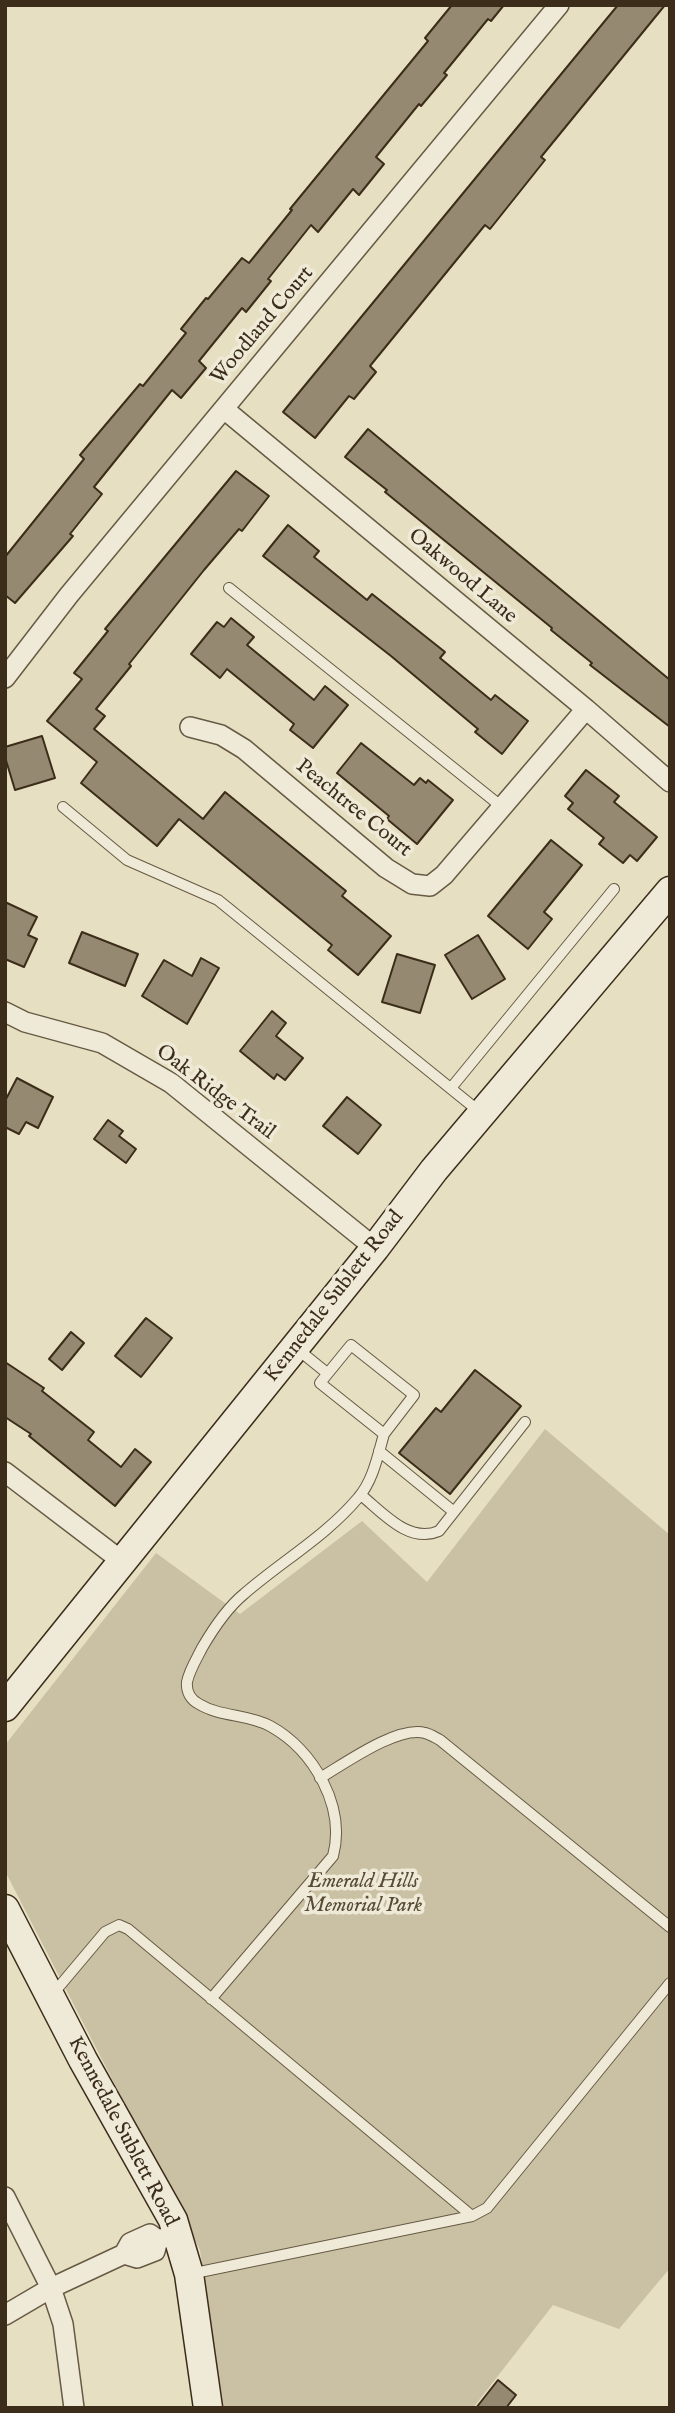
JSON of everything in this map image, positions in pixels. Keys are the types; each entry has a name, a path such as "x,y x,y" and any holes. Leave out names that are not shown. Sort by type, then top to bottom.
{"main road":[{"name":"Kennedale Sublett Road","path":"5,1707 296,1348 434,1170 670,891"},
{"name":"Kennedale Sublett Road","path":"8,1925 173,2220 168,2237 189,2274 208,2408"}],"street":[{"name":"Woodland Court","path":"5,678 69,595 559,5"},
{"name":"Oakwood Lane","path":"224,409 586,709 670,782"},
{"name":"Peachtree Court","path":"190,727 221,735 244,749 386,868 412,884 430,886 444,875 586,709"},
{"name":"Oak Ridge Trail","path":"5,1012 25,1022 102,1042 171,1083 375,1248"},
{"path":"5,1472 123,1562"},
{"path":"5,2197 51,2288 63,2324 74,2408"},
{"path":"5,2315 51,2288 124,2254 130,2243 150,2234 168,2237"}],"lane":[{"path":"229,588 502,807"},
{"path":"63,807 127,860 218,900 482,1114"},
{"path":"451,1088 614,889"},
{"path":"211,1999 333,1856 337,1841 335,1815 326,1787 287,1739 270,1726 197,1704 188,1693 187,1681 214,1628 242,1595 337,1521 361,1495 384,1434 414,1395 351,1345 320,1383 384,1434"},
{"path":"296,1348 327,1373"},
{"path":"361,1495 402,1528 428,1536 439,1531 525,1422"},
{"path":"379,1451 454,1512"},
{"path":"320,1778 390,1738 408,1732 424,1732 440,1740 670,1927"},
{"path":"50,1998 104,1932 120,1925 128,1929 472,2216"},
{"path":"189,2274 472,2216 487,2208 670,1983"}],"green space":[{"name":"Emerald Hills Memorial Park","path":"545,1429 670,1535 670,2268 619,2329 553,2305 473,2408 222,2408 200,2250 5,1871 5,1745 156,1553 240,1614 362,1521 427,1582"}],"building":[{"path":"452,5 504,5 491,21 488,19 444,73 447,75 421,106 419,104 376,157 384,164 359,195 353,189 318,232 311,225 268,279 271,281 246,312 242,308 199,361 206,368 181,398 172,390 94,487 102,494 70,534 73,536 15,603 5,595 5,557 84,459 80,455 140,384 143,386 186,333 181,329 206,298 208,299 242,258 249,263 428,41 425,38"},
{"path":"618,5 665,5 541,157 545,160 490,229 485,225 370,366 376,372 354,399 349,396 315,438 283,412"},
{"path":"368,429 670,680 670,727 590,665 592,663 551,630 552,628 345,457"},
{"path":"236,471 269,496 242,531 239,529 204,570 129,664 131,666 96,709 105,716 94,729 203,819 225,792 346,891 342,896 391,936 358,975 328,950 332,945 179,819 157,846 81,783 97,762 47,721 82,679 74,673 108,631 105,629"},
{"path":"288,525 319,551 314,557 367,600 372,594 445,652 440,658 491,700 495,695 528,721 502,754 475,732 478,729 391,656 263,556"},
{"path":"231,618 254,637 247,645 314,700 325,686 348,705 313,748 290,730 294,724 227,669 220,678 191,654 217,622 224,627"},
{"path":"42,736 55,778 15,790 5,757 5,747"},
{"path":"361,743 414,785 420,778 426,783 428,780 453,800 417,844 387,819 389,816 337,773"},
{"path":"586,770 619,796 614,802 657,837 637,861 630,855 623,863 599,844 604,838 568,809 573,803 565,796"},
{"path":"551,840 582,865 544,912 552,919 528,949 488,916"},
{"path":"5,902 37,917 28,935 37,939 24,967 5,959"},
{"path":"82,932 138,954 125,986 69,963"},
{"path":"478,935 505,979 472,999 445,955"},
{"path":"397,954 435,965 420,1013 382,1002"},
{"path":"201,958 219,968 187,1024 142,996 164,960 192,976"},
{"path":"272,1011 286,1023 276,1036 303,1058 285,1080 277,1074 274,1079 240,1051"},
{"path":"17,1078 53,1097 38,1128 26,1122 19,1134 5,1127 5,1101"},
{"path":"347,1097 381,1125 358,1154 323,1126"},
{"path":"108,1120 123,1131 119,1136 136,1149 126,1163 94,1139"},
{"path":"146,1318 172,1338 141,1377 115,1356"},
{"path":"71,1332 84,1343 62,1370 49,1359"},
{"path":"5,1362 44,1388 42,1391 94,1432 88,1440 121,1467 135,1449 151,1462 115,1506 29,1436 31,1434 5,1417"},
{"path":"475,1370 521,1406 450,1494 399,1453 436,1408 441,1412"},
{"path":"498,2380 516,2395 506,2408 476,2408"}]}
